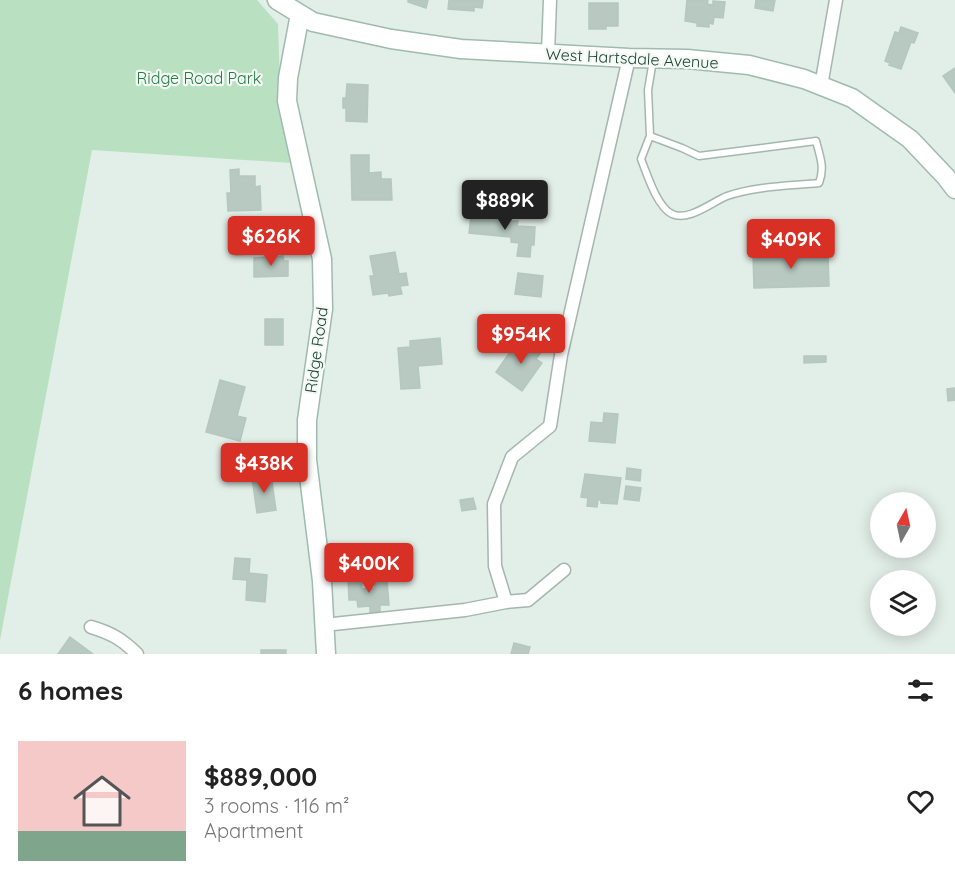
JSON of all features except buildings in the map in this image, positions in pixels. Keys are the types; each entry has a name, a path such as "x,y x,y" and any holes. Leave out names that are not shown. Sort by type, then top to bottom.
{"main road":[{"name":"West Hartsdale Avenue","path":"277,0 313,22 391,39 461,49 687,59 749,65 804,79 852,98 910,139 955,189"},
{"name":"Ridge Road","path":"300,14 288,78 287,101 322,259 323,309 307,420 307,460 322,580 326,654"}],"street":[{"path":"548,53 550,0"},
{"path":"821,86 836,0"},
{"path":"506,602 495,566 494,504 512,457 550,426 561,355 628,58"},
{"path":"324,625 465,610 528,600 564,570"},
{"path":"91,627 110,633 137,654"}],"lane":[{"path":"650,136 699,156 816,141 823,173 819,183 747,191 728,196 685,216 675,216 666,210 641,159 650,136 648,90 653,58"}],"green space":[{"name":"Ridge Road Park","path":"0,0 257,0 278,24 280,87 292,163 92,150 0,640"}]}
